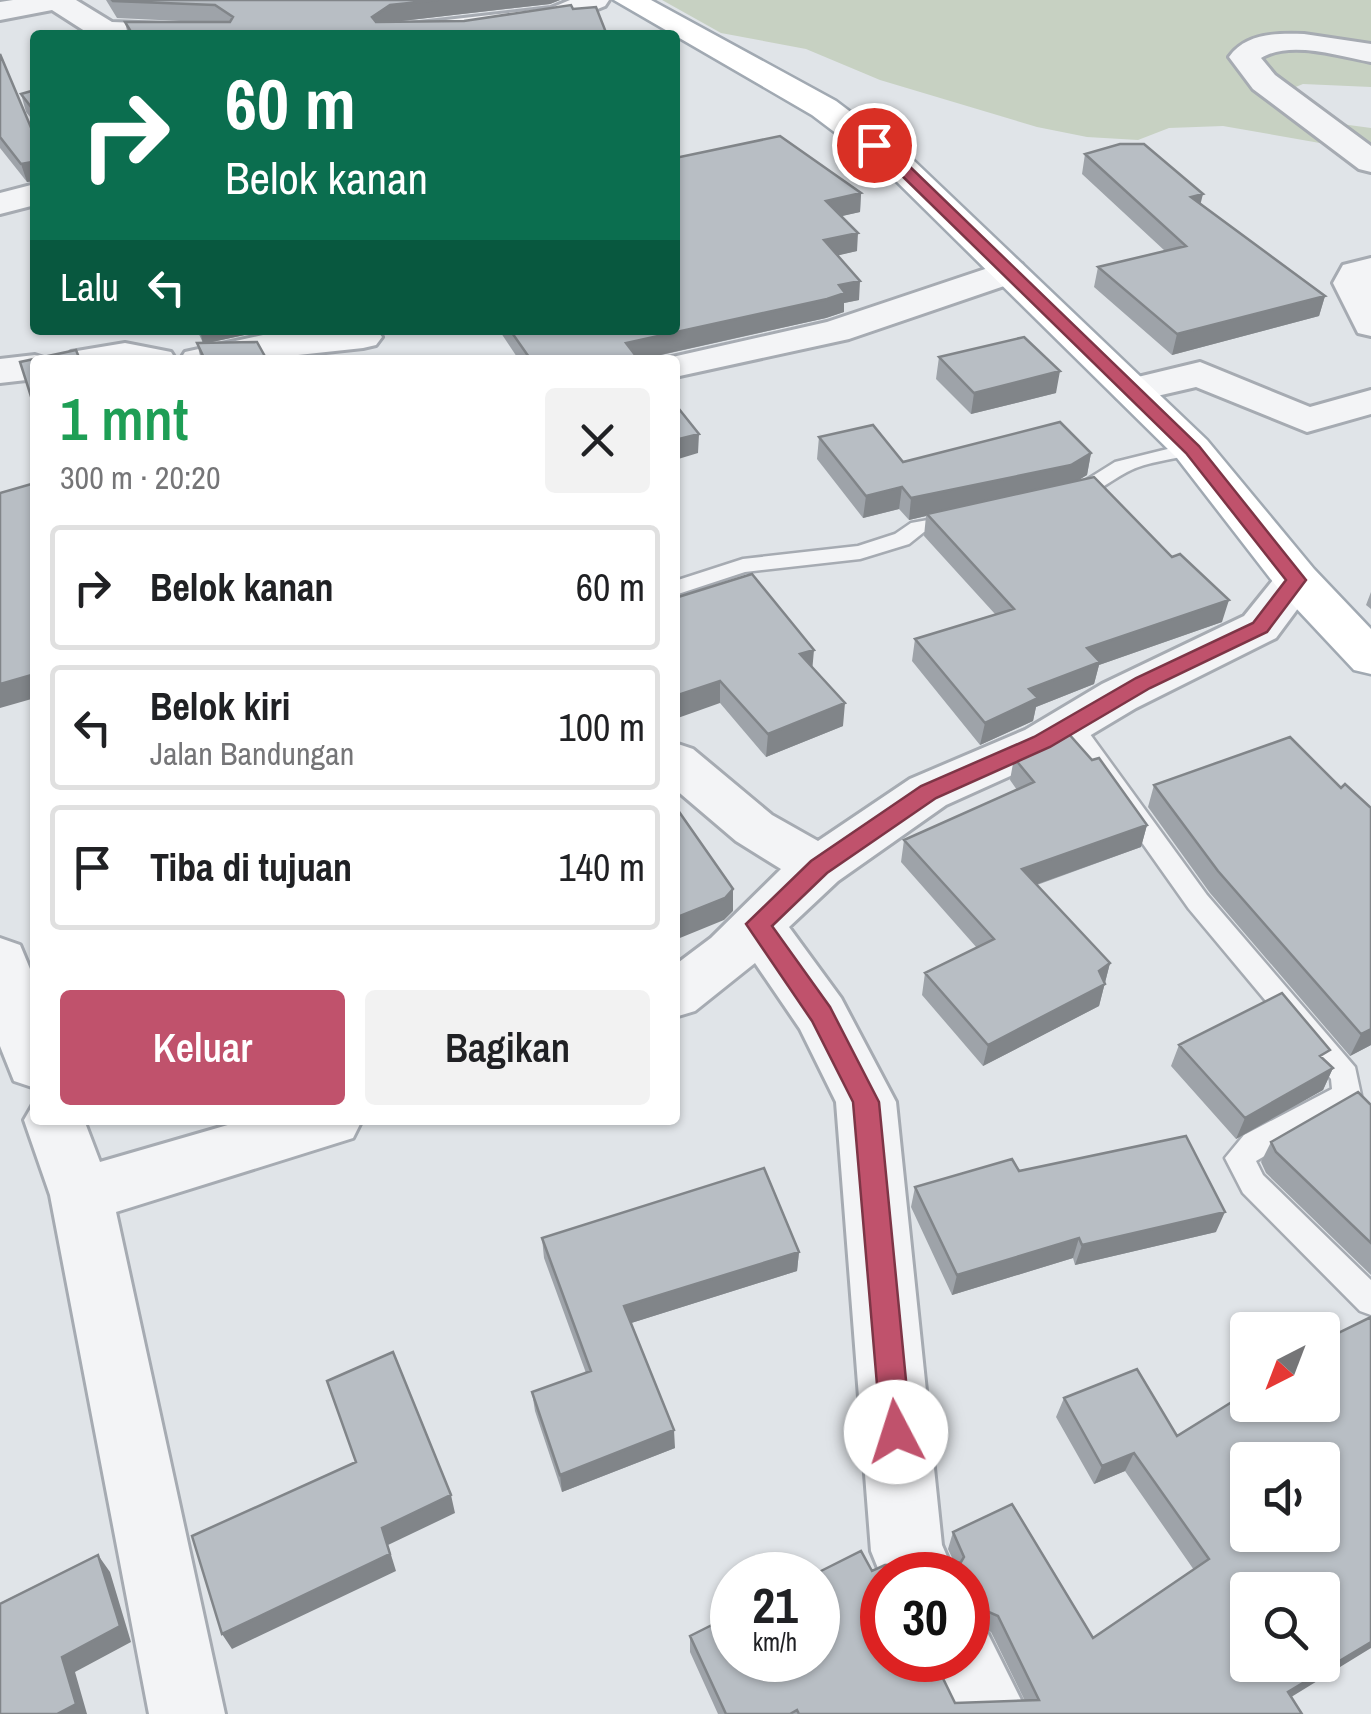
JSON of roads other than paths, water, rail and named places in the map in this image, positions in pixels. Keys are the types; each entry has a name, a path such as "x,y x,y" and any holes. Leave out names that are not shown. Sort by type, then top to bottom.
{"main road":[{"path":"629,0 824,108 898,164 1192,450 1297,580 1371,658"}],"street":[{"path":"0,11 58,0 102,30"},
{"path":"436,30 556,16 595,0"},
{"path":"1371,53 1278,43 1249,50 1244,57 1264,82 1371,162"},
{"path":"0,204 30,195"},
{"path":"1371,270 1356,273 1351,283 1371,326"},
{"path":"680,364 836,331 1010,272"},
{"path":"222,355 272,344 364,342"},
{"path":"0,372 30,368"},
{"path":"1131,390 1200,374 1307,420 1371,402"},
{"path":"680,991 730,954 819,867 928,792 1007,759 1192,657 1260,627 1297,580"},
{"path":"680,765 754,828 819,867"},
{"path":"758,924 821,1014 866,1102 907,1552"},
{"path":"0,960 30,1049"},
{"path":"56,1125 80,1196 188,1714"},
{"path":"80,1196 315,1125"},
{"path":"973,1682 990,1714"}],"lane":[{"path":"1040,504 1074,496 1122,466 1192,450"},
{"path":"680,586 743,566 860,552 902,540 918,528 972,518"},
{"path":"1071,724 1198,902 1345,1074 1347,1095 1254,1144 1240,1158 1253,1184 1371,1301"}]}
